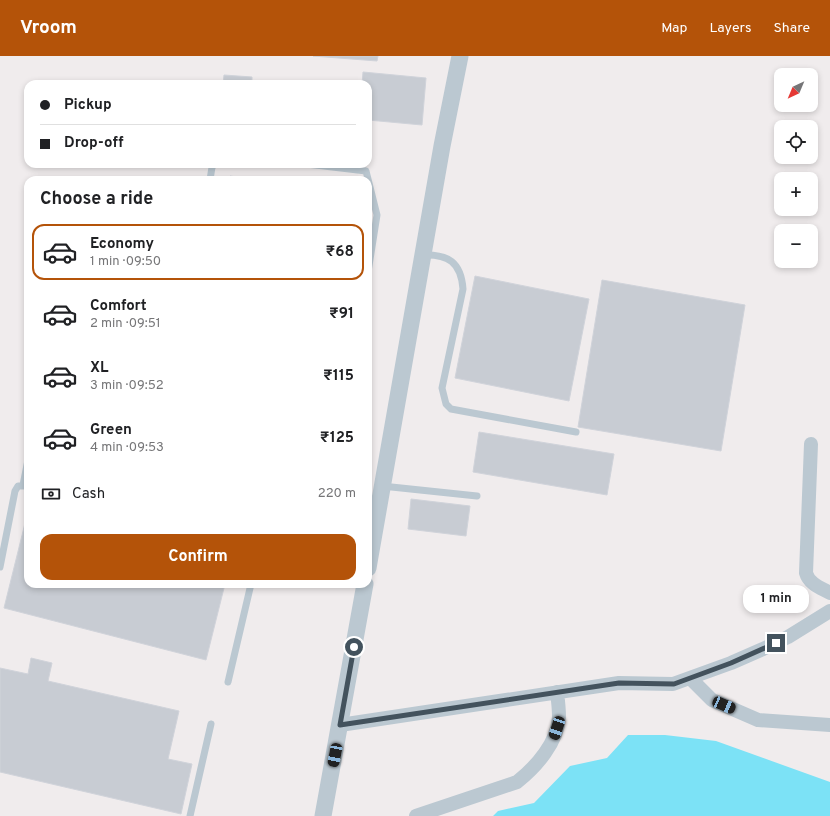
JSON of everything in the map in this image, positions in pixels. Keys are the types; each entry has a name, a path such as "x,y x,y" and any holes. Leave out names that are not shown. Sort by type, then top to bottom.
{"street":[{"path":"372,545 442,146 460,56"},
{"path":"811,444 806,573 807,578 811,582 830,593"},
{"path":"323,816 364,588"},
{"path":"340,725 619,683 674,684 731,663 763,649 788,637 830,611"},
{"path":"690,678 712,700 758,720 830,726"},
{"path":"416,816 517,782 528,774 535,767 554,738 559,716 557,692"}],"lane":[{"path":"341,168 366,171 367,176"},
{"path":"372,195 377,215 372,247"},
{"path":"423,255 436,254 449,259 458,267 462,276 463,288 442,388 446,404 451,409 576,432"},
{"path":"0,567 14,491 18,486 24,485"},
{"path":"382,486 477,496"},
{"path":"228,682 250,588"},
{"path":"190,816 211,724"}],"water":[{"path":"628,735 665,735 716,741 830,782 830,816 493,816 498,811 534,803 570,766 607,758"}],"building":[{"path":"313,56 378,56 377,61"},
{"path":"363,72 426,78 422,125 372,120 372,80 362,80"},
{"path":"224,75 252,77 252,80 223,80"},
{"path":"475,276 589,299 569,401 455,378"},
{"path":"602,280 745,305 721,451 578,427"},
{"path":"479,432 614,454 607,495 473,472"},
{"path":"411,499 470,506 466,536 408,529"},
{"path":"24,527 24,588 224,588 206,660 4,608"},
{"path":"31,658 52,663 48,681 179,711 168,759 192,764 181,814 0,772 0,668 28,674"}],"route":[{"path":"354,647 340,725 619,683 674,684 731,663 776,643"}]}
